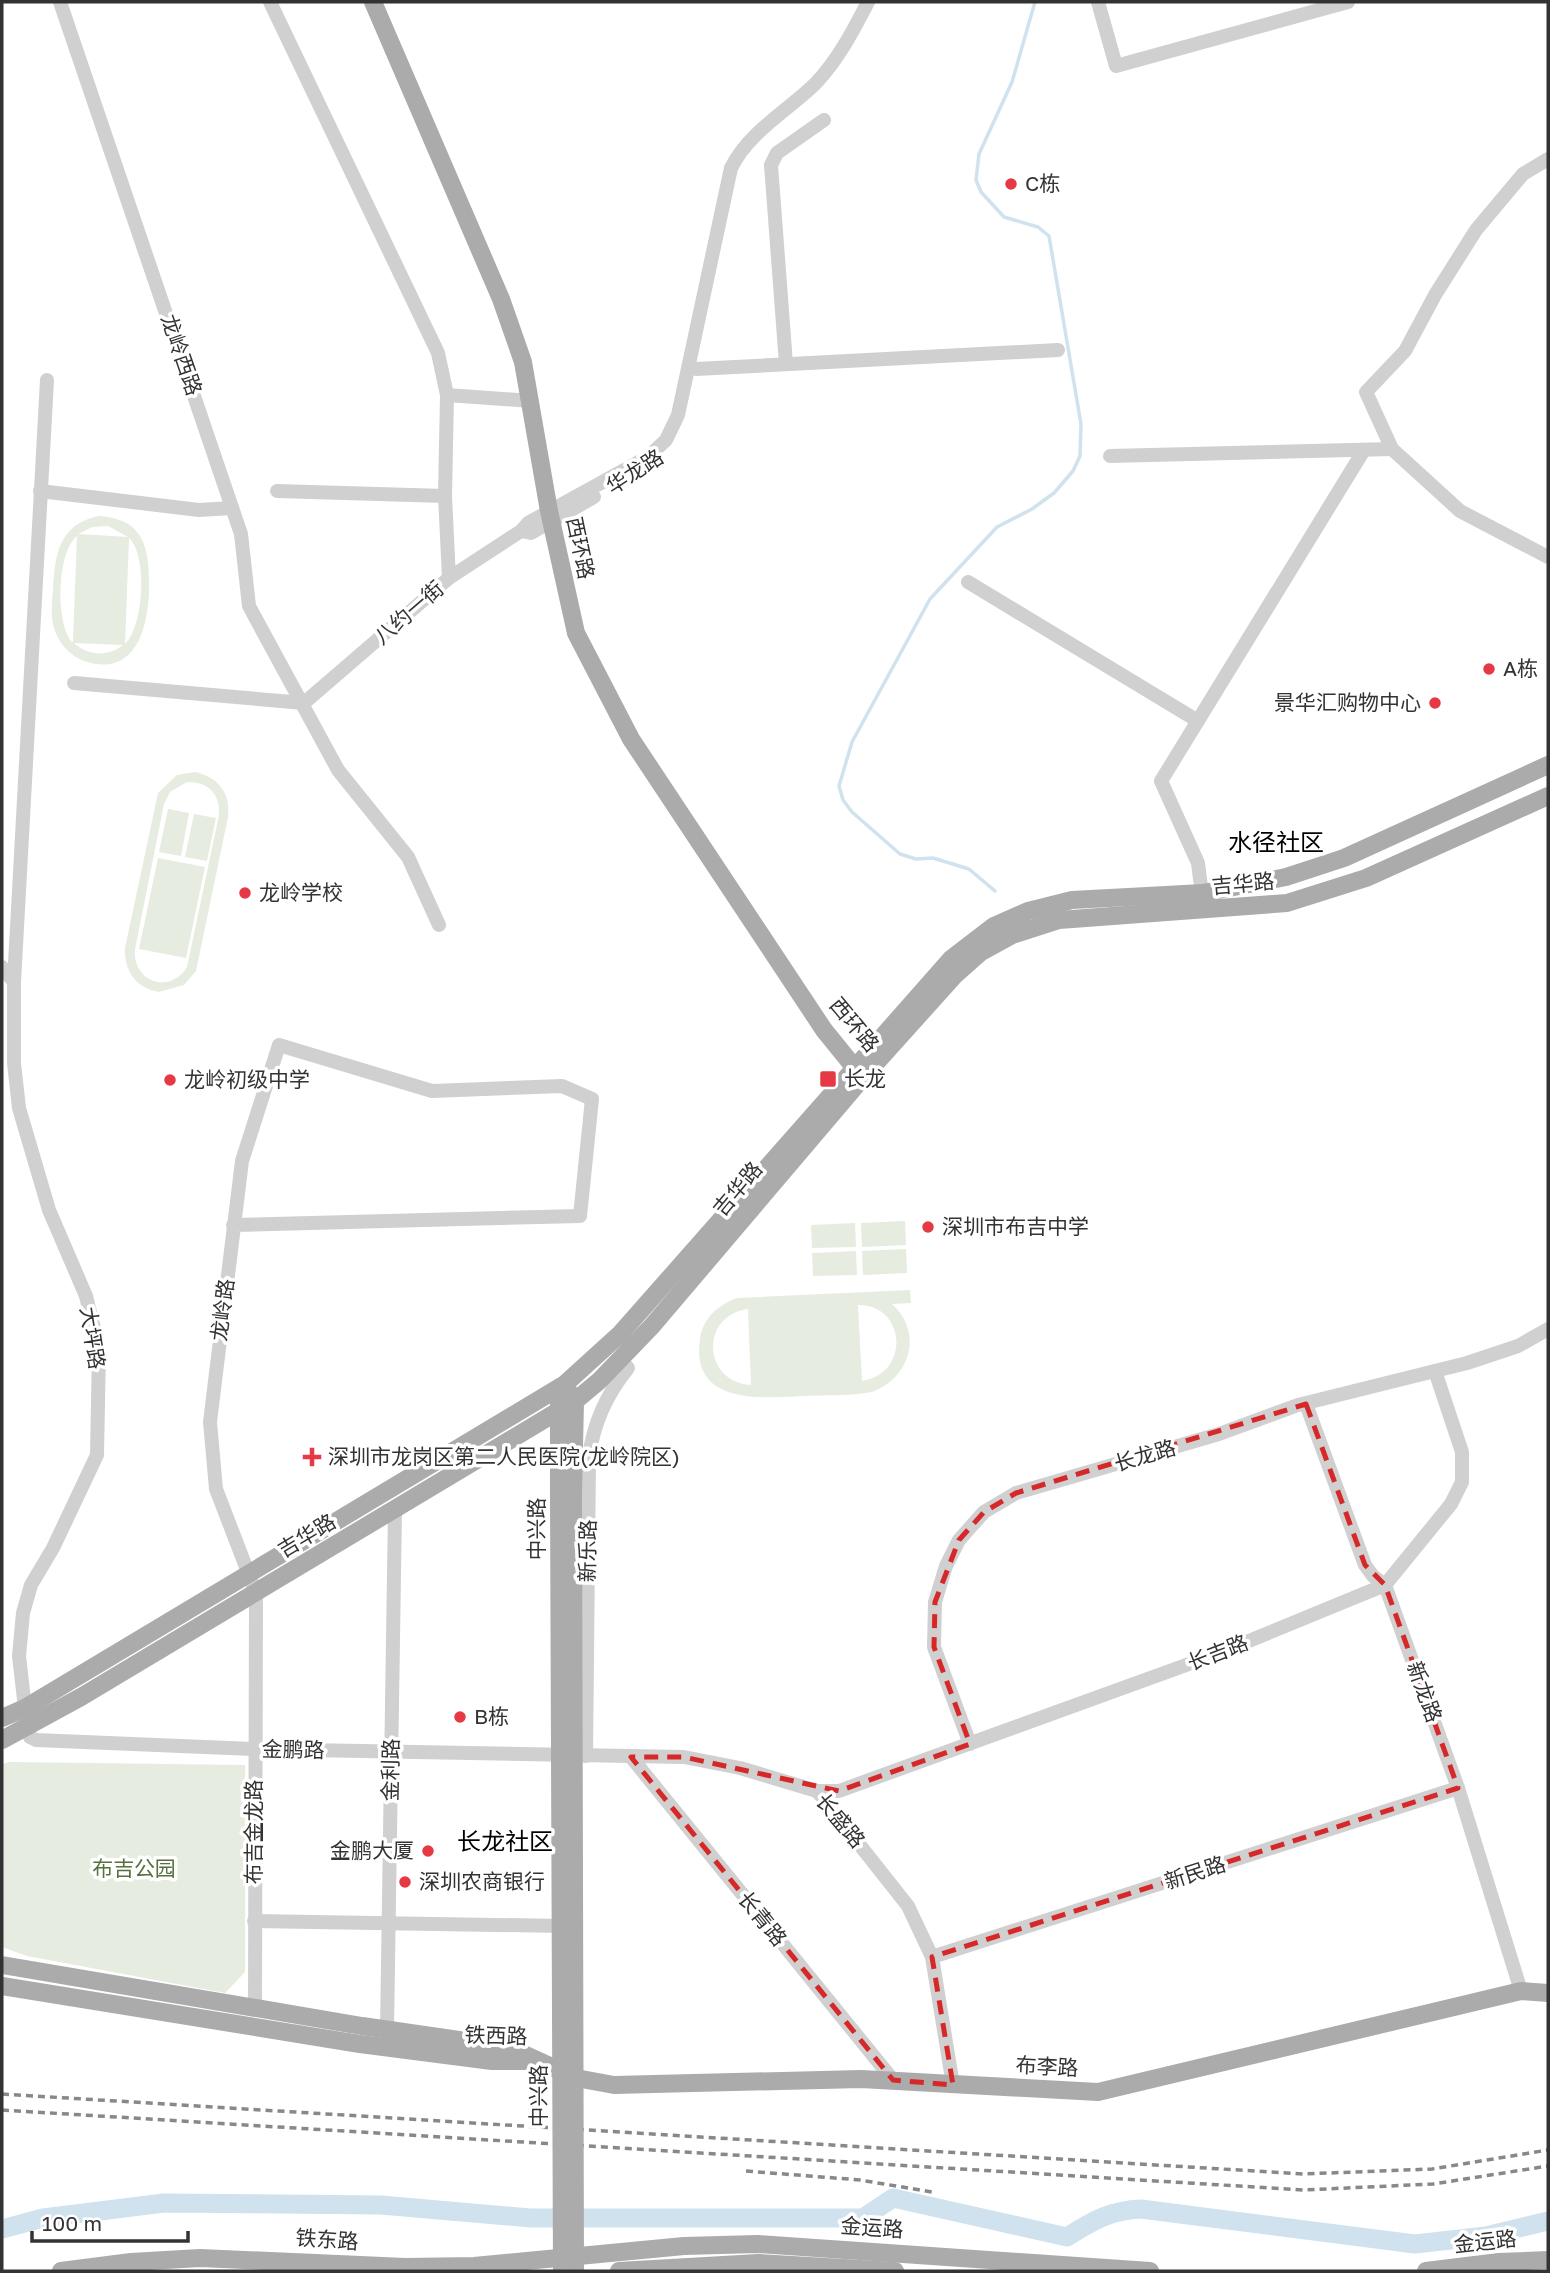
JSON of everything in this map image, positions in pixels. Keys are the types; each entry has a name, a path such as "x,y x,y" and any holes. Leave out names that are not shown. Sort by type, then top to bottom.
{"main road":[{"name":"西环路","path":"373,2 501,299 523,362 554,515 585,629 597,658 711,846 860,1067"},
{"name":"西环路","path":"384,2 509,297 531,361 554,515"},
{"name":"吉华路","path":"1203,902 1344,858 1548,765"},
{"name":"吉华路","path":"2,1740 27,1729 575,1401 619,1359 951,959 994,926 1028,911 1072,900 1287,903 1366,878 1548,796"},
{"name":"吉华路","path":"2,1718 25,1708 565,1384 620,1334 860,1067"},
{"path":"565,1384 575,1401"},
{"name":"中兴路","path":"565,1384 557,1412 566,1494 575,2271"},
{"name":"中兴路","path":"562,2271 566,1494 575,1401"},
{"name":"铁西路","path":"2,1965 254,2008 361,2035 492,2061 537,2061"},
{"name":"铁西路","path":"2,1986 361,2035 387,2030 517,2049 537,2061"},
{"name":"布李路","path":"537,2061 568,2075 614,2085 827,2079 892,2080 1098,2092 1521,1990 1548,1993"},
{"name":"金运路","path":"590,2263 734,2244 796,2245 1150,2271"},
{"name":"铁东路","path":"61,2271 131,2262 200,2258 405,2267 590,2263"},
{"name":"金运路","path":"1426,2271 1499,2262 1548,2260"},
{"name":"金运路","path":"619,2271 758,2263 896,2271"}],"street":[{"name":"龙岭西路","path":"60,2 232,509 243,546 249,606 338,770 408,857 439,925"},
{"path":"270,2 438,353 447,395 445,496 449,578"},
{"name":"华龙路","path":"521,531 531,533 554,515 648,457 666,440 678,415 731,168 747,143 822,76 848,40 868,2"},
{"name":"华龙路","path":"554,515 651,466 668,452 682,430 739,173 754,150 830,79 876,2"},
{"path":"1098,2 1116,66 1348,2"},
{"path":"786,364 771,165 777,153 824,120"},
{"path":"1548,159 1523,174 1476,230 1435,295 1405,351 1366,392 1392,449 1460,511 1548,557"},
{"path":"696,369 1058,349"},
{"name":"大坪路","path":"25,1708 19,1657 23,1613 31,1585 66,1524 97,1455 99,1349 86,1296 50,1210 19,1108 14,1063 14,982 47,380"},
{"path":"447,395 531,401"},
{"path":"1110,456 1392,449"},
{"path":"1203,902 1198,863 1161,782 1364,450"},
{"path":"40,491 199,510 232,509"},
{"path":"277,491 445,496"},
{"name":"八约一街","path":"304,703 449,578 521,531"},
{"path":"968,582 1198,721"},
{"path":"74,683 304,703"},
{"path":"2,967 14,982"},
{"name":"龙岭路","path":"233,1225 580,1216 592,1099 562,1086 432,1091 279,1045 242,1161 233,1225 210,1422 216,1489 249,1574"},
{"name":"长龙路","path":"970,1744 934,1647 934,1602 946,1566 959,1540 984,1512 1016,1493 1219,1434 1306,1404 1435,1371 1518,1346 1548,1329"},
{"name":"新乐路","path":"574,1756 589,1458 599,1416 615,1384 628,1368 619,1359"},
{"name":"长吉路","path":"817,1791 839,1791 970,1744 1222,1652 1385,1585 1451,1504 1462,1482 1462,1452 1435,1371"},
{"name":"新龙路","path":"1306,1404 1365,1565 1373,1576 1385,1585 1458,1788 1521,1990"},
{"name":"金利路","path":"387,2030 395,1510"},
{"name":"布吉金龙路","path":"249,1574 256,1593 253,1749 254,2008"},
{"name":"金鹏路","path":"27,1729 30,1737 36,1740 253,1749 574,1756"},
{"path":"568,2075 564,1926 574,1756"},
{"path":"568,2075 574,1756"},
{"name":"长盛路","path":"574,1756 684,1757 740,1768 817,1791 908,1906 932,1957 953,2085"},
{"name":"长青路","path":"631,1757 892,2080"},
{"name":"新民路","path":"932,1957 1458,1788"},
{"path":"254,1921 564,1926"},
{"path":"896,2271 897,2252"}],"highlighted area":[{"path":"1306,1404 1365,1565 1385,1585 1458,1788 932,1957 953,2085 893,2080 631,1757 684,1757 839,1791 970,1744 934,1647 935,1602 959,1540 984,1512 1016,1493 1298,1405"}],"green space":[{"path":"99,516 128,524 137,531 147,553 148,608 141,636 126,657 115,663 101,665 75,656 60,641 53,626 52,600 58,553 67,533 86,520","holes":["108,526 128,537 78,534 92,527","77,536 72,642 63,619 61,604 62,571 70,544","129,538 139,560 141,591 136,622 125,644","74,643 123,645 105,653 92,653"]},
{"path":"195,772 216,782 225,794 228,817 196,971 184,985 159,992 144,987 133,977 127,964 125,948 158,793 177,775","holes":["187,782 194,782 212,791 218,801 219,815 187,967 180,976 171,981 154,981 139,970 135,949 164,804 170,792"]},
{"path":"168,809 189,813 181,856 159,852"},
{"path":"194,814 216,818 207,861 185,857"},
{"path":"158,858 205,867 186,958 139,949"},
{"path":"905,1221 906,1245 862,1247 861,1223"},
{"path":"855,1223 856,1247 812,1248 811,1225"},
{"path":"906,1249 907,1273 863,1275 862,1251"},
{"path":"856,1251 857,1275 813,1276 812,1253"},
{"path":"910,1290 911,1303 892,1304 908,1328 908,1354 896,1376 872,1392 767,1397 732,1393 717,1387 706,1376 700,1360 700,1339 704,1325 712,1313 737,1298","holes":["858,1305 874,1308 886,1316 893,1327 896,1340 895,1354 889,1366 878,1376 862,1381","748,1309 751,1385 735,1381 723,1373 713,1348 721,1323 732,1314"]},
{"name":"布吉公园","path":"2,1764 245,1765 245,1972 225,1993 27,1956 2,1947"}],"waterway":[{"path":"995,891 969,869 933,858 916,859 900,854 852,812 843,800 839,786 852,742 930,599 997,527 1032,509 1054,493 1073,471 1080,456 1081,424 1049,236 1038,227 1004,217 981,192 976,180 979,154 1012,82 1035,2"},
{"path":"2,2229 43,2218 164,2203 381,2205 530,2218 863,2218 893,2198 1067,2237 1102,2217 1141,2209 1415,2244 1486,2236 1548,2221"}],"railway":[{"path":"2,2094 1303,2174 1432,2169 1548,2150"},
{"path":"2,2110 1303,2190 1433,2184 1548,2166"},
{"path":"746,2171 860,2180 932,2192"}],"place":[{"name":"C栋","path":"1011,184"},
{"name":"A栋","path":"1489,669"},
{"name":"景华汇购物中心","path":"1435,703"},
{"name":"龙岭学校","path":"245,893"},
{"name":"长龙","path":"828,1079"},
{"name":"龙岭初级中学","path":"170,1080"},
{"name":"深圳市布吉中学","path":"928,1227"},
{"name":"深圳市龙岗区第二人民医院(龙岭院区)","path":"312,1457"},
{"name":"B栋","path":"460,1717"},
{"name":"金鹏大厦","path":"428,1851"},
{"name":"深圳农商银行","path":"405,1882"}],"district":[{"name":"水径社区","path":"1276,843"},
{"name":"长龙社区","path":"505,1842"}]}
